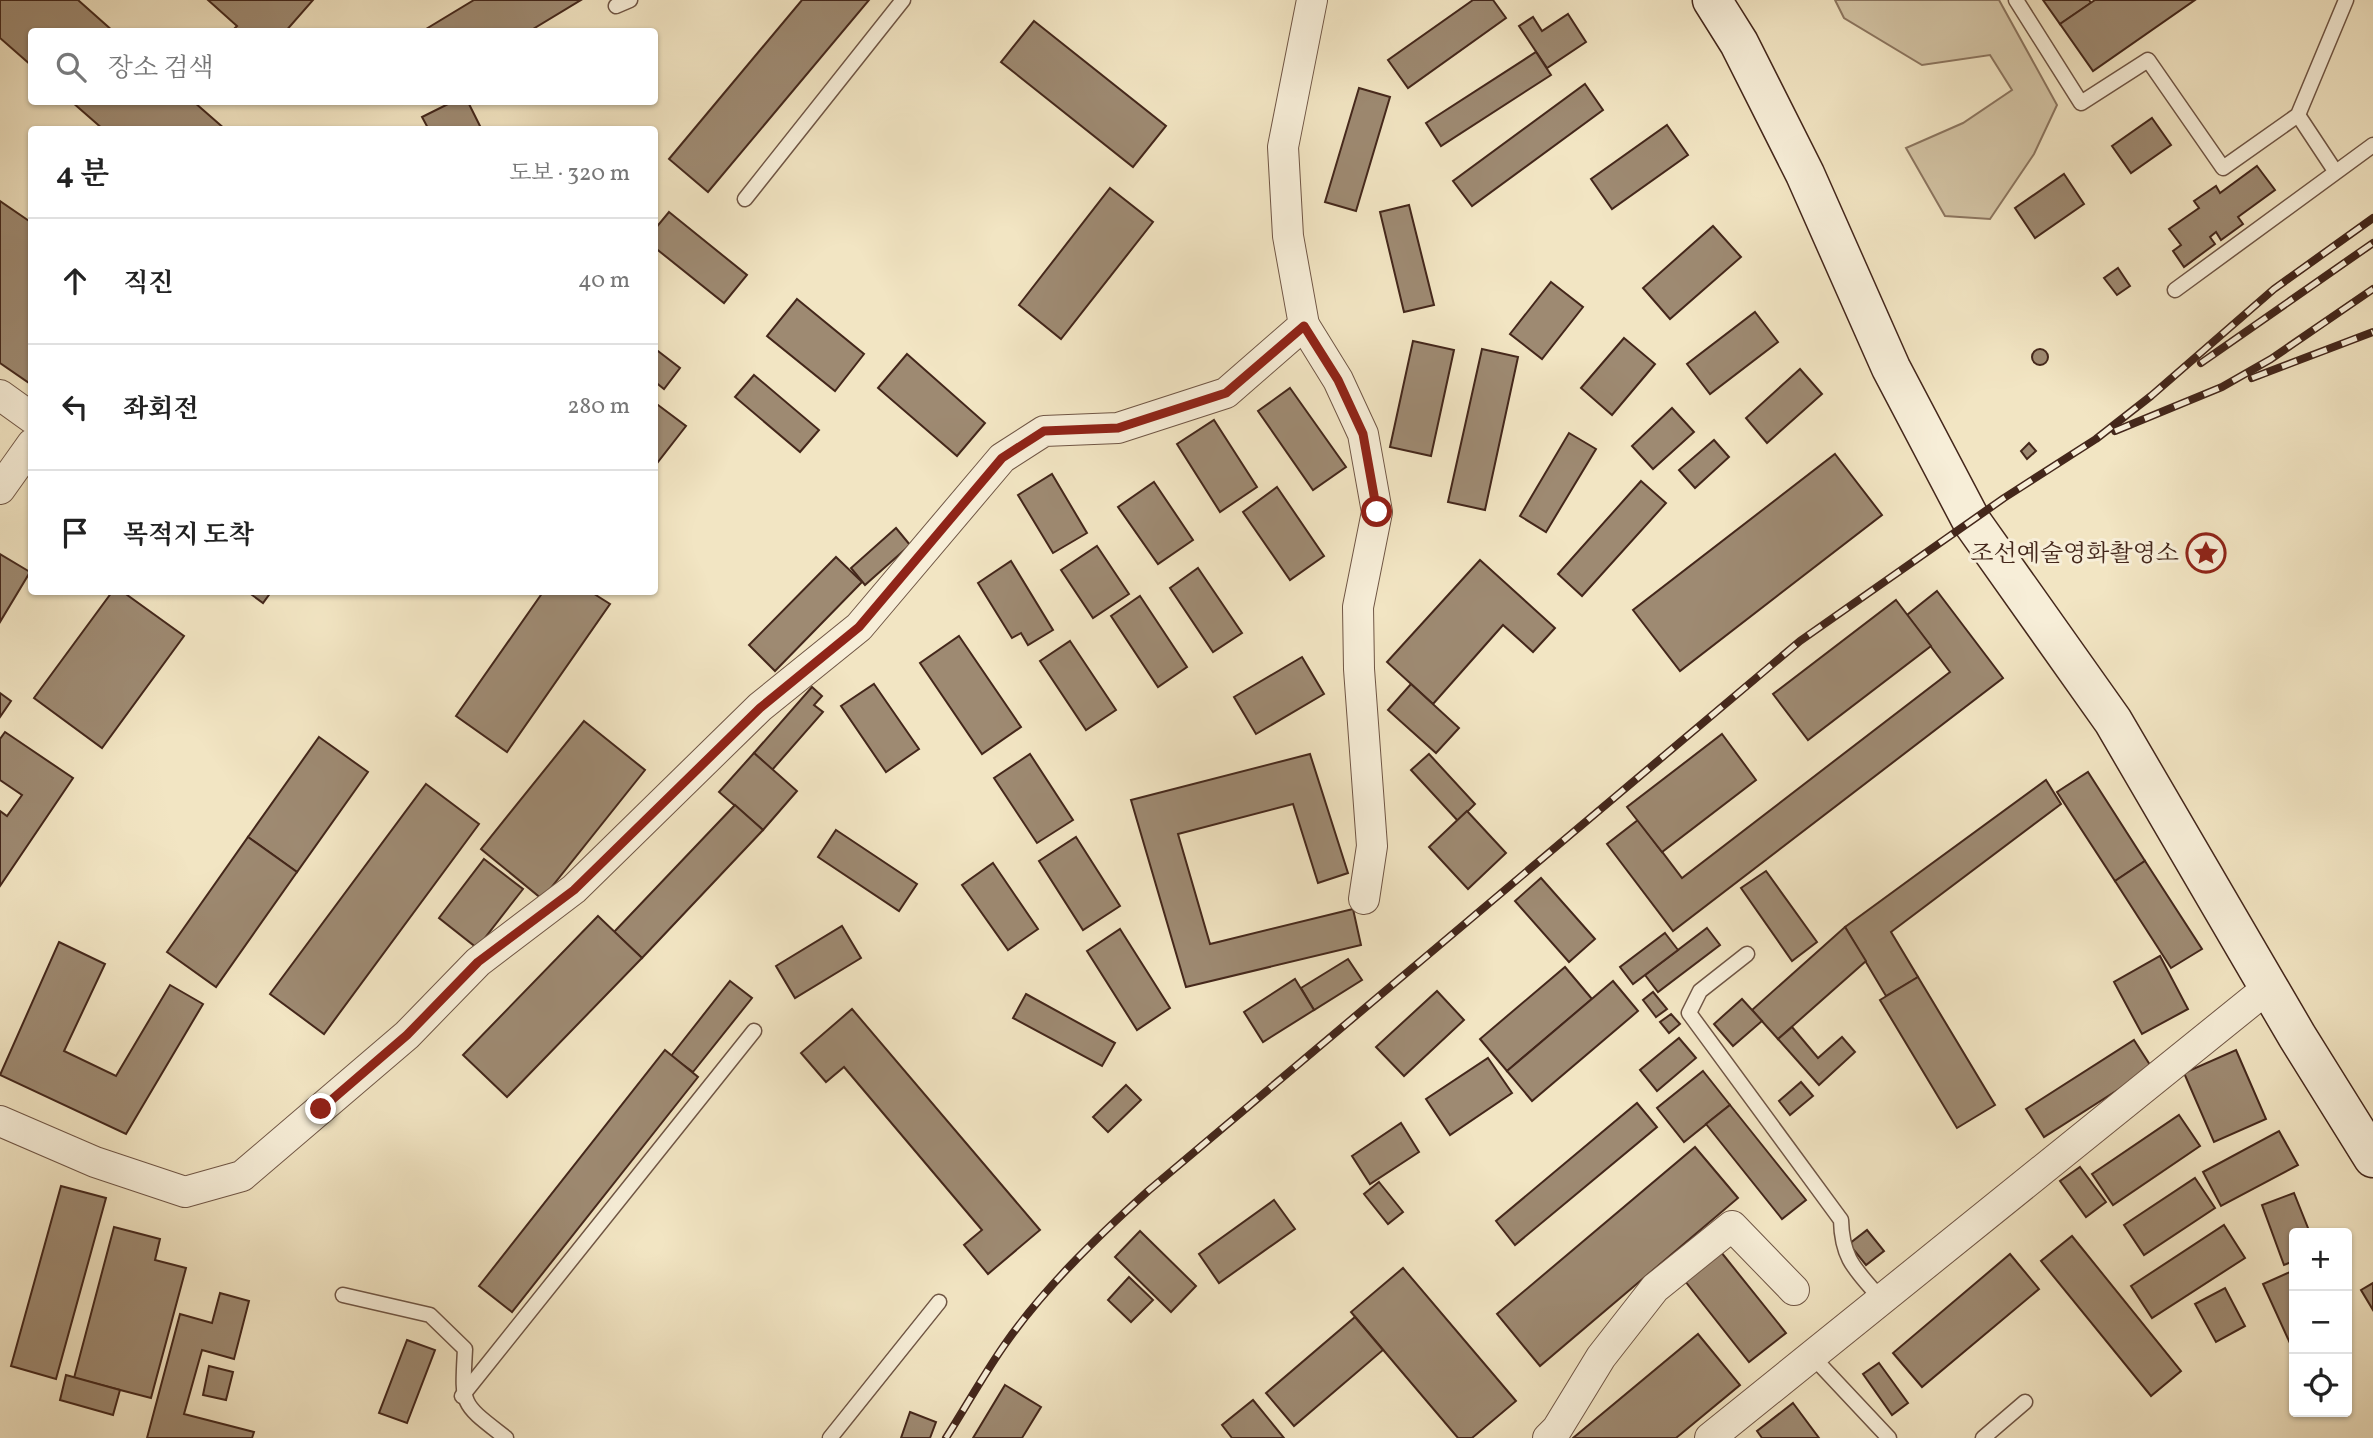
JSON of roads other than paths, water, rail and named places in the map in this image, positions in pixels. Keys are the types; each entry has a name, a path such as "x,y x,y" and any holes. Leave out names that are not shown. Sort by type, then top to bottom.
{"street":[{"path":"1312,0 1283,148 1288,236 1304,326 1338,380 1363,434 1377,512 1358,607 1359,669 1372,846 1364,900"},
{"path":"1712,0 1739,43 1799,162 1891,368 1972,522 2113,721 2373,1158"},
{"path":"0,1121 95,1162 185,1192 242,1176 407,1035 478,962 574,890 760,708 859,627 1002,458 1044,431 1118,428 1226,393 1304,326"},
{"path":"0,394 28,415"},
{"path":"0,489 28,450"},
{"path":"1710,1438 2269,987"},
{"path":"1548,1438 1557,1429 1601,1357 1655,1288 1732,1226 1794,1290"}],"lane":[{"path":"745,199 903,0"},
{"path":"2016,0 2081,103 2147,60 2223,168 2298,115 2346,0"},
{"path":"2298,115 2335,171"},
{"path":"2175,290 2373,145"},
{"path":"1747,954 1700,992 1689,1013 1841,1220 1841,1243 1849,1260 1881,1299"},
{"path":"462,1396 754,1031"},
{"path":"343,1295 430,1315 465,1349 462,1396 474,1413 506,1438"},
{"path":"830,1438 939,1302"},
{"path":"1811,1355 1889,1438"},
{"path":"1983,1438 2025,1402"}],"railway":[{"path":"946,1438 996,1358 1035,1305 1090,1246 1148,1191 1800,641 2004,498 2096,439 2151,396 2274,289 2373,218"},
{"path":"2201,363 2373,243"},
{"path":"2115,431 2222,387 2271,359 2373,289"},
{"path":"2252,378 2373,332"}],"place":[{"name":"조선예술영화촬영소","path":"2206,553"}]}
